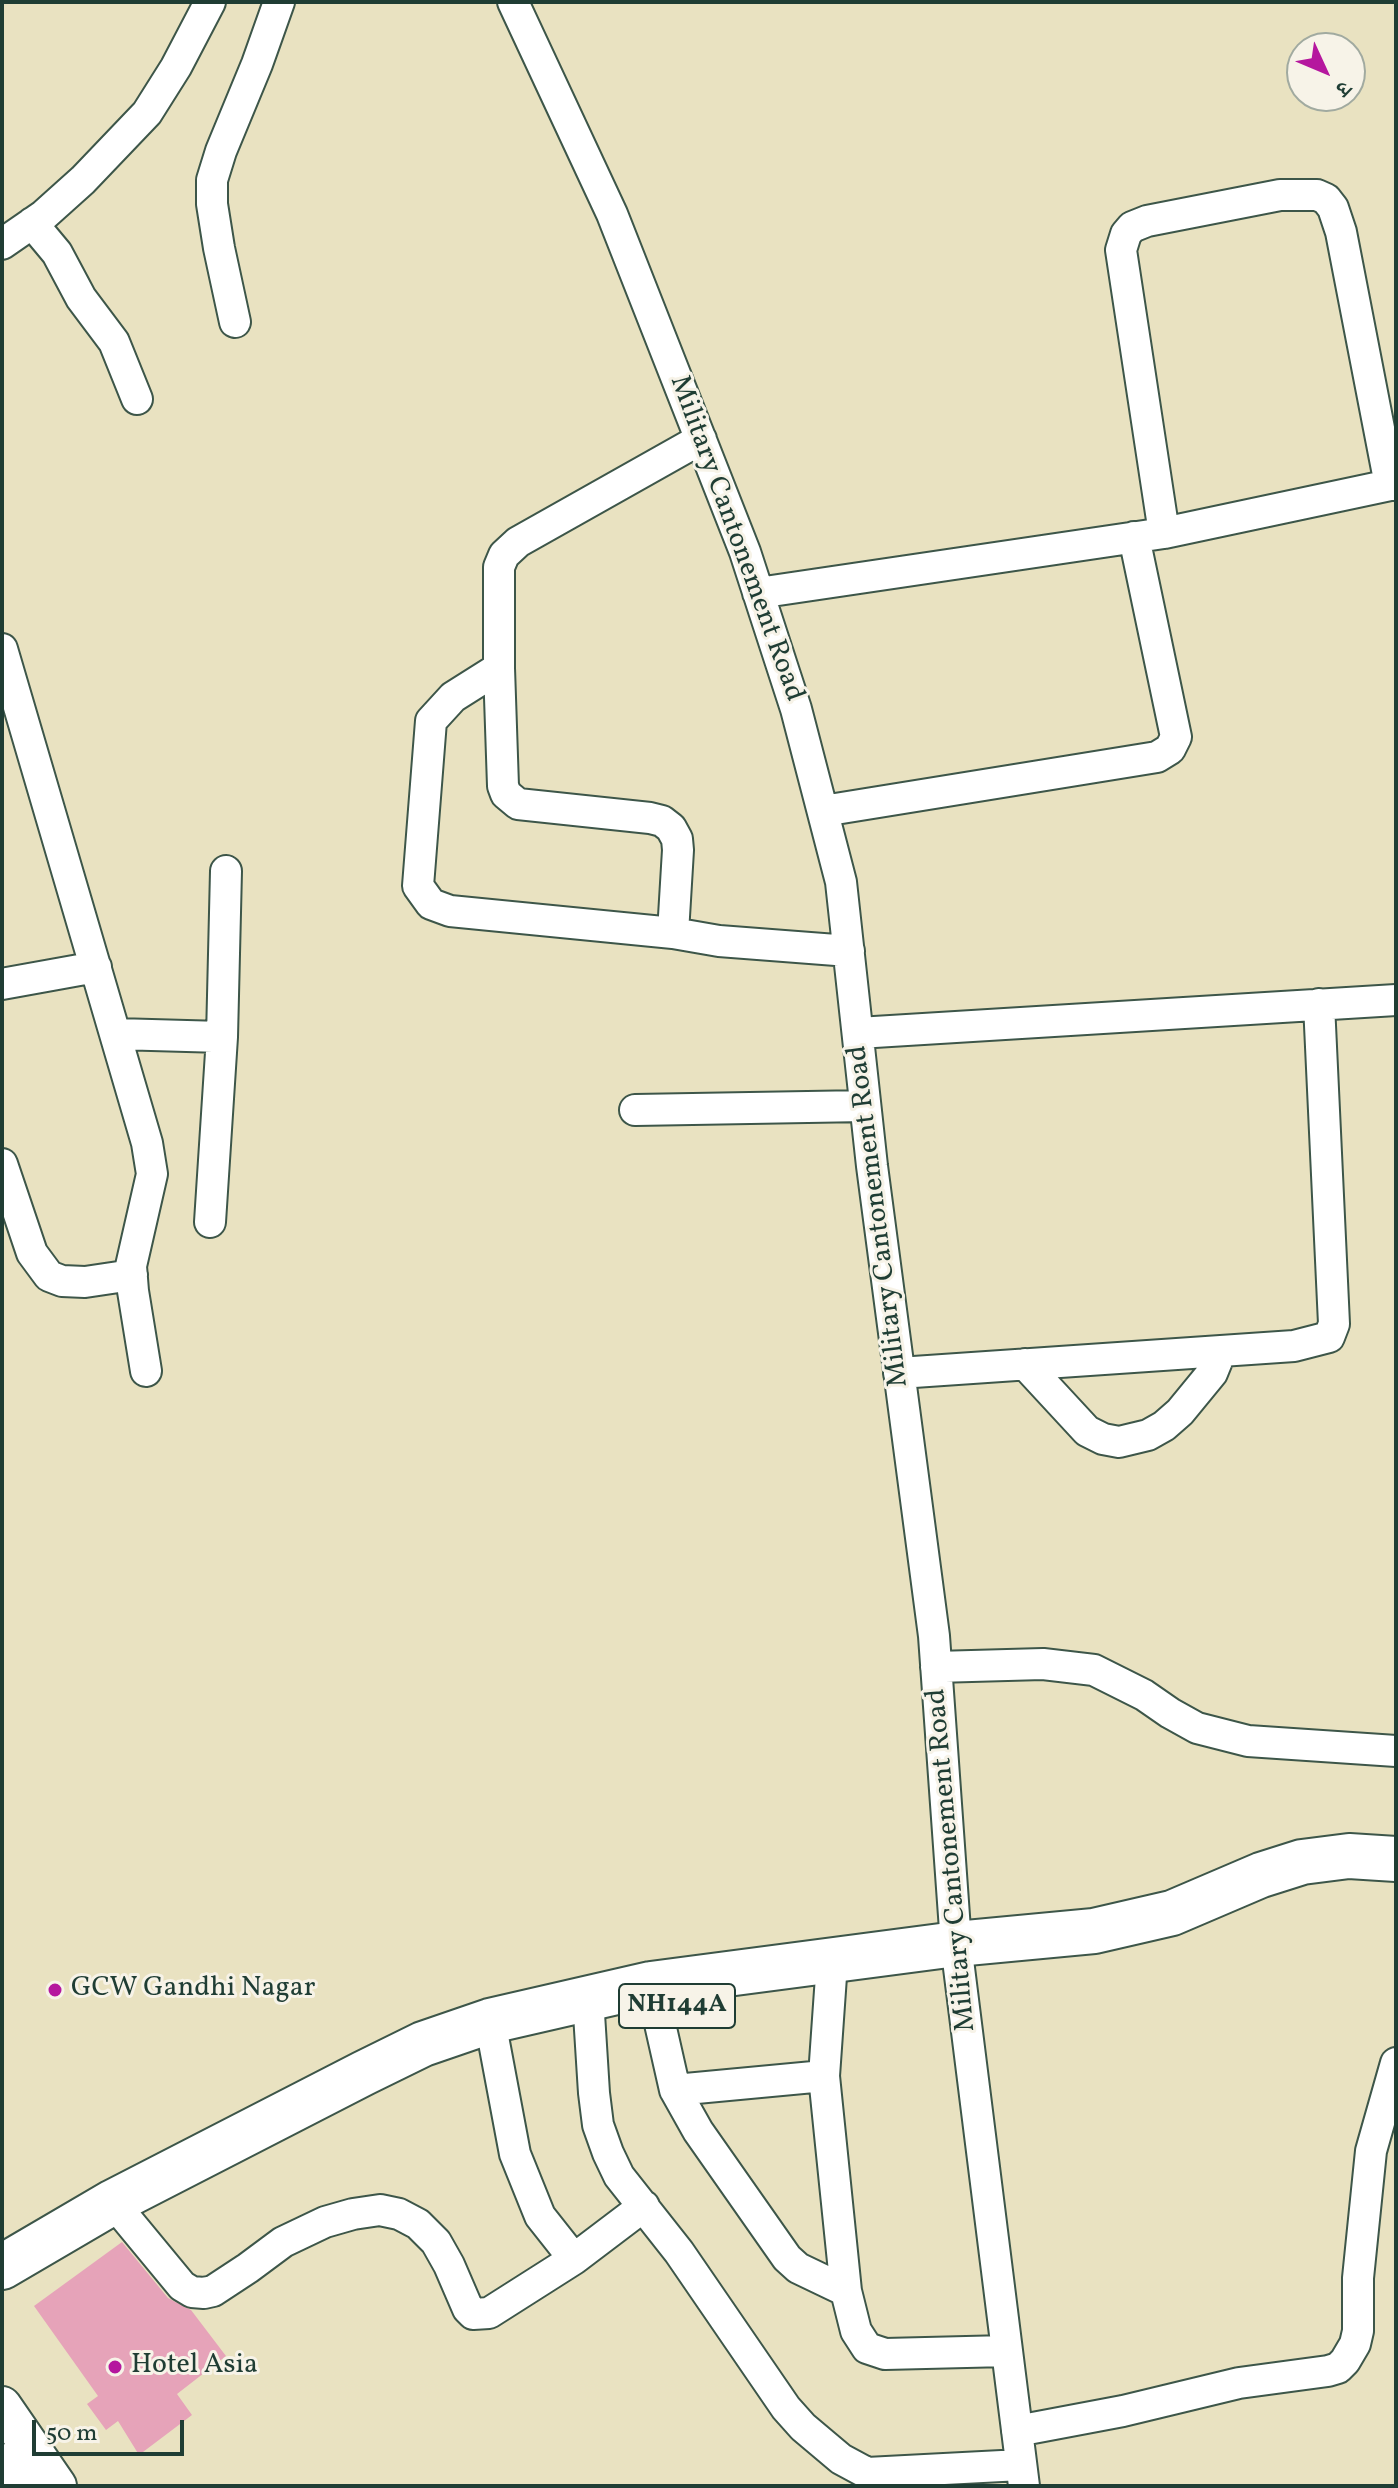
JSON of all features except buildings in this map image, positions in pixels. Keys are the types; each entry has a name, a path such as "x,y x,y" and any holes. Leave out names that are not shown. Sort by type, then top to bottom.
{"highway":[{"name":"NH144A","path":"2,2267 113,2202 423,2044 654,1996 958,1957 1133,1924 1172,1913 1261,1875 1302,1862 1349,1856 1396,1859"},
{"name":"NH144A","path":"958,1957 1082,1962 1157,1944 1303,1885 1338,1877 1396,1878"},
{"name":"NH144A","path":"2,2283 125,2217 398,2084 492,2030"}],"main road":[{"path":"2,2406 57,2486"},
{"path":"2,2463 19,2486"}],"street":[{"path":"2,244 83,180 147,113 176,67 210,2"},
{"path":"235,322 215,218 212,180 279,2"},
{"name":"Military Cantonement Road","path":"513,2 612,214 745,552 796,709 841,882 865,1106 936,1667 958,1957 1023,2476"},
{"path":"758,593 1164,533 1393,485 1384,395 1341,232 1333,208 1326,199 1317,195 1280,195 1147,221 1132,227 1126,234 1121,250 1164,533"},
{"path":"32,223 48,241 81,298 114,342 137,399"},
{"path":"673,933 678,850 671,828 662,821 650,818 518,804 506,794 503,786 499,668 499,567 508,549 701,439"},
{"path":"823,811 1157,757 1170,749 1176,737 1134,537"},
{"path":"2,649 147,1143 152,1174 131,1266 146,1371"},
{"path":"499,668 453,697 431,721 418,886 431,904 450,911 673,933 719,941 849,951"},
{"path":"210,1222 222,1037 226,871"},
{"path":"2,984 96,967"},
{"path":"858,1033 1396,1000"},
{"path":"899,1373 1294,1346 1325,1340 1332,1334 1334,1308 1319,1004"},
{"path":"116,1034 222,1037"},
{"path":"635,1110 865,1106"},
{"path":"2,1164 32,1253 49,1276 62,1281 85,1282 132,1275"},
{"path":"1025,1364 1087,1431 1119,1442 1148,1435 1180,1412 1212,1373 1221,1351"},
{"path":"936,1667 1043,1664 1094,1670 1144,1695 1197,1728 1248,1741 1396,1751"},
{"path":"831,1974 824,2076 846,2291 862,2343 873,2351 885,2354 1007,2351"},
{"path":"654,1996 675,2090 698,2131 787,2258 798,2268 846,2291"},
{"path":"589,2008 598,2125 619,2176 679,2252 786,2408 822,2445 868,2479 1023,2476"},
{"path":"492,2030 519,2166 540,2216 574,2259"},
{"path":"1017,2431 1123,2411 1239,2383 1338,2368 1355,2344 1358,2331 1358,2278 1366,2180 1396,2063"},
{"path":"675,2090 824,2076"},
{"path":"125,2217 182,2286 192,2292 204,2293 213,2291 283,2242 325,2222 380,2210 399,2214 418,2224 436,2242 473,2314 489,2313 574,2259 644,2206"}],"place":[{"name":"GCW Gandhi Nagar","path":"55,1990"},
{"name":"Hotel Asia","path":"115,2367"}]}
